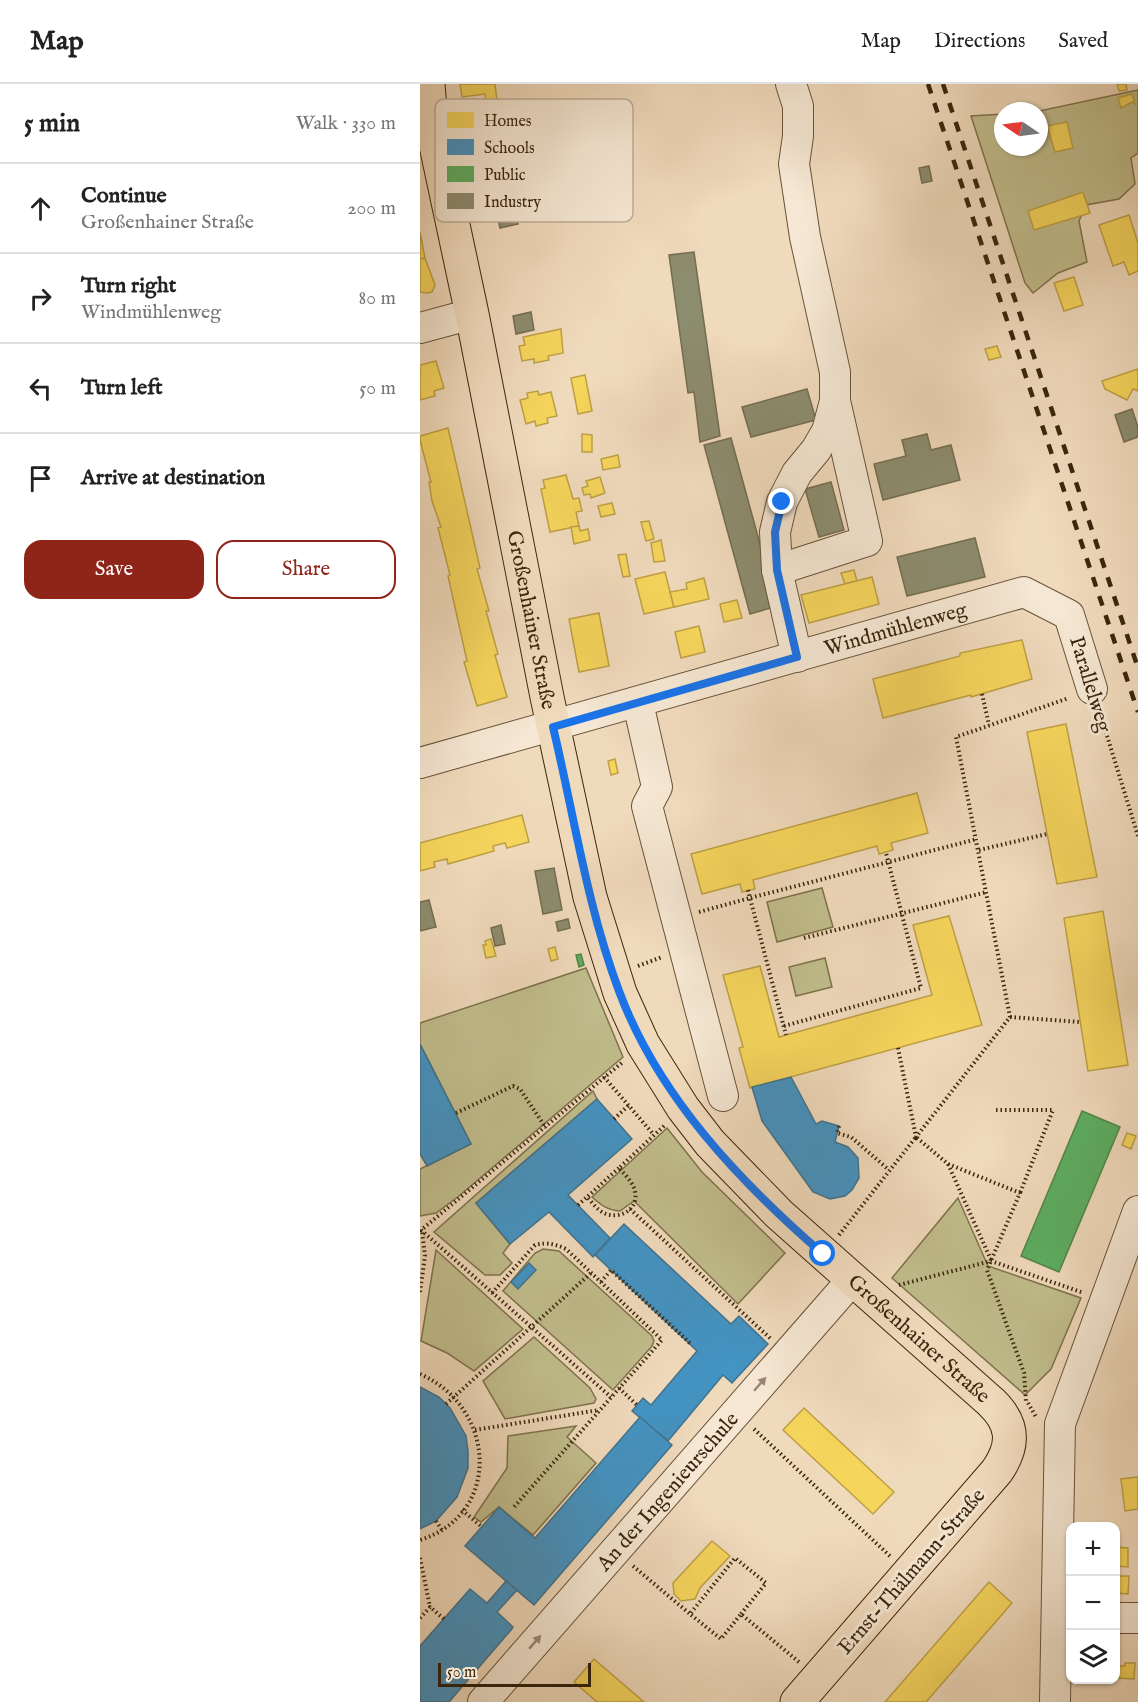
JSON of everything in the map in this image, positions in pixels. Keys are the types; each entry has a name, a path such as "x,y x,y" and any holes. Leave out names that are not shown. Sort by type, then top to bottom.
{"main road":[{"name":"Großenhainer Straße","path":"428,84 435,141"},
{"name":"Großenhainer Straße","path":"452,222 553,727 590,897 620,993 643,1044 683,1108 710,1143 763,1198 836,1243 852,1280 1003,1413 1036,1426"},
{"name":"Ernst-Thälmann-Straße","path":"796,1687 908,1574 997,1471 1011,1445 1036,1426"}],"street":[{"path":"777,570 867,541 835,401 835,372 805,237 794,164 798,136 798,106 791,84"},
{"path":"420,328 472,314"},
{"path":"797,657 777,570 775,532 782,502 797,473 816,450 827,431 835,401"},
{"name":"Windmühlenweg","path":"420,763 1024,592"},
{"name":"Parallelweg","path":"1024,592 1070,615 1092,689"},
{"path":"638,703 657,787 647,806 723,1096"},
{"name":"Ernst-Thälmann-Straße","path":"1036,1426 1105,1300 1138,1211"},
{"name":"An der Ingenieurschule","path":"483,1702 852,1280"},
{"path":"1036,1426 1063,1620 1054,1702"},
{"path":"1120,1618 1138,1617"}],"path":[{"path":"836,1243 889,1170 1010,1017 956,736 1092,689"},
{"name":"Parallelweg","path":"1092,689 1138,836"},
{"path":"982,694 989,725"},
{"path":"979,850 1047,834"},
{"path":"675,918 890,864 977,839"},
{"path":"784,1026 921,988 886,853"},
{"path":"748,891 786,1035"},
{"path":"804,938 987,892"},
{"path":"636,967 683,949"},
{"path":"1010,1017 1080,1022"},
{"path":"421,1231 643,1044"},
{"path":"897,1048 916,1137 948,1164 1020,1193"},
{"path":"604,1077 654,1135"},
{"path":"456,1113 513,1086 520,1089 546,1128"},
{"path":"614,1119 629,1105"},
{"path":"578,1205 683,1108"},
{"path":"996,1110 1053,1110 987,1270 1024,1372 1026,1401"},
{"path":"839,1126 837,1132 851,1137 889,1170"},
{"path":"948,1164 991,1261"},
{"path":"587,1197 602,1213 612,1216 621,1215 630,1209 635,1200 635,1191 619,1168"},
{"path":"630,1209 754,1327 787,1354"},
{"path":"420,1292 425,1256 421,1231"},
{"path":"421,1231 611,1397"},
{"path":"492,1293 536,1245 546,1243 566,1249 662,1340 514,1507"},
{"path":"897,1286 991,1261 1105,1300"},
{"path":"601,1282 611,1270 692,1345"},
{"path":"446,1404 532,1329 591,1273"},
{"path":"890,1280 905,1294"},
{"path":"420,1374 435,1381 455,1397 469,1415 480,1454 478,1478 462,1510 442,1530 420,1540"},
{"path":"619,1388 637,1405"},
{"path":"1017,1394 1034,1411 1036,1426"},
{"path":"475,1430 600,1410"},
{"path":"736,1412 908,1574"},
{"path":"462,1510 482,1527"},
{"path":"435,1521 442,1530"},
{"path":"614,1550 690,1614 721,1639 766,1583 735,1558 690,1614"},
{"path":"420,1558 430,1607 444,1619"},
{"path":"420,1618 430,1607"},
{"path":"741,1614 801,1664 796,1687"}],"shaded area":[{"path":"1138,90 1138,153 1131,158 1135,184 1119,199 1086,205 1079,221 1087,262 1058,273 1033,293 1025,283 971,116 994,115 994,156 1048,156 1048,109"},
{"path":"822,888 833,927 777,942 767,902"},
{"path":"825,958 832,987 796,996 789,967"},
{"path":"586,968 623,1057 459,1196 436,1213 420,1216 420,1169 471,1144 420,1044 420,1023"},
{"path":"593,1091 597,1099 476,1203 510,1244 503,1253 512,1263 500,1275 485,1275 434,1232"},
{"path":"667,1128 702,1172 785,1253 738,1304 634,1201 620,1211 604,1207 592,1197"},
{"path":"958,1198 988,1266 1081,1298 1051,1369 1025,1395 892,1278"},
{"path":"543,1249 559,1251 652,1336 654,1341 652,1346 613,1390 503,1291 535,1253"},
{"path":"436,1250 523,1329 474,1371 447,1353 421,1341"},
{"path":"534,1337 590,1388 596,1399 594,1403 505,1419 483,1381"},
{"path":"576,1426 567,1437 596,1463 533,1535 499,1507 481,1522 474,1517 507,1468 508,1436"}],"building: Homes":[{"path":"460,84 495,84 497,99 486,99 485,94 462,97"},
{"path":"1117,84 1126,84 1127,90 1119,91"},
{"path":"1132,94 1135,104 1132,102 1121,108 1118,98"},
{"path":"1067,122 1073,148 1055,152 1048,126"},
{"path":"1083,192 1090,213 1034,230 1028,211"},
{"path":"1129,215 1138,243 1138,271 1129,275 1124,262 1113,266 1099,225"},
{"path":"420,232 425,258 420,259"},
{"path":"425,258 435,285 432,292 427,293 420,292 420,259"},
{"path":"1074,277 1083,305 1064,311 1054,283"},
{"path":"561,329 563,353 548,356 549,360 534,363 534,359 522,361 519,346 525,345 523,337"},
{"path":"997,346 1001,357 989,360 985,349"},
{"path":"436,361 444,388 434,391 435,396 420,400 420,365"},
{"path":"1138,369 1138,391 1133,389 1127,400 1105,389 1102,381"},
{"path":"585,375 592,411 578,414 571,378"},
{"path":"538,391 539,395 551,392 557,416 547,418 548,423 536,426 535,421 526,424 520,400 528,398 527,393"},
{"path":"448,428 480,568 477,569 489,611 486,611 498,654 495,655 507,697 477,706 464,662 467,661 438,528 441,527 432,501 429,482 431,482 420,440 420,436"},
{"path":"582,434 592,435 592,452 582,452"},
{"path":"618,455 620,467 603,470 601,459"},
{"path":"566,475 573,499 579,498 582,511 576,512 579,526 550,532 541,489 545,488 543,480"},
{"path":"600,477 605,493 591,498 590,494 584,495 582,488 588,486 586,481"},
{"path":"612,503 615,514 601,517 598,506"},
{"path":"649,521 654,539 646,541 641,522"},
{"path":"579,526 580,531 588,529 590,540 574,544 571,527"},
{"path":"661,540 665,561 654,562 651,543"},
{"path":"626,554 630,576 623,577 618,555"},
{"path":"854,570 857,581 845,584 841,573"},
{"path":"665,572 674,607 644,614 635,579"},
{"path":"872,577 879,604 809,623 801,595"},
{"path":"704,578 709,599 674,607 670,592 687,589 686,583"},
{"path":"737,600 742,618 724,622 720,604"},
{"path":"599,613 609,666 579,672 569,619"},
{"path":"699,626 705,652 681,658 675,632"},
{"path":"1022,640 1032,679 971,697 971,695 883,718 873,679 960,656 960,653"},
{"path":"1066,724 1097,877 1057,884 1027,732"},
{"path":"615,759 618,773 611,775 608,761"},
{"path":"917,793 928,833 891,843 893,850 879,854 877,846 753,880 755,889 742,892 740,884 702,894 691,854"},
{"path":"522,815 529,842 507,848 505,843 493,846 494,851 448,864 447,859 434,862 435,867 420,871 420,843"},
{"path":"1103,911 1128,1065 1088,1071 1064,918"},
{"path":"949,916 982,1025 750,1088 739,1048 743,1047 723,975 760,966 779,1037 932,995 913,925"},
{"path":"491,939 496,956 486,958 483,945 486,945 485,941"},
{"path":"555,947 558,959 551,961 548,949"},
{"path":"1127,1133 1136,1136 1131,1149 1122,1145"},
{"path":"804,1408 894,1492 873,1514 783,1430"},
{"path":"1138,1477 1138,1509 1125,1511 1121,1479"},
{"path":"712,1541 730,1556 700,1588 695,1599 681,1601 674,1594 673,1583"},
{"path":"1120,1547 1128,1548 1128,1567 1120,1566"},
{"path":"1120,1576 1129,1576 1128,1594 1120,1593"},
{"path":"989,1582 1012,1603 926,1702 885,1702"},
{"path":"594,1659 644,1702 597,1702 574,1682"},
{"path":"1125,1663 1135,1663 1134,1679 1120,1678 1120,1666 1125,1666"}],"building: Schools":[{"path":"420,1044 471,1144 427,1166 420,1154"},
{"path":"791,1077 816,1124 822,1121 839,1126 835,1142 848,1147 858,1158 859,1178 852,1190 845,1196 830,1199 813,1192 762,1121 752,1087"},
{"path":"597,1099 632,1139 568,1195 610,1238 593,1257 549,1212 510,1244 476,1203"},
{"path":"624,1224 731,1324 739,1316 768,1344 732,1383 723,1375 668,1441 632,1411 643,1398 651,1405 697,1351 595,1255"},
{"path":"529,1263 536,1270 518,1289 511,1282"},
{"path":"420,1387 439,1397 450,1408 466,1436 468,1468 457,1497 436,1521 420,1529"},
{"path":"640,1417 672,1445 534,1605 465,1546 499,1507 535,1538"},
{"path":"506,1581 517,1590 497,1612 513,1627 511,1630 449,1702 420,1702 420,1646 470,1589 487,1603"}],"building: Public":[{"path":"581,954 584,965 579,967 576,955"},
{"path":"1082,1111 1120,1127 1059,1272 1021,1256"}],"building: Industry":[{"path":"929,166 932,181 922,183 919,168"},
{"path":"499,222 518,222 518,224 500,228"},
{"path":"694,252 720,436 700,442 694,392 688,393 669,255"},
{"path":"531,312 534,330 516,334 513,316"},
{"path":"807,389 816,420 751,437 742,407"},
{"path":"1132,409 1138,427 1138,437 1124,442 1115,415"},
{"path":"927,434 931,450 951,445 960,480 883,500 874,464 906,456 902,440"},
{"path":"731,438 777,606 750,614 704,445"},
{"path":"831,482 844,530 819,537 805,489"},
{"path":"975,538 985,577 907,596 897,557"},
{"path":"554,868 562,910 543,914 535,871"},
{"path":"429,900 436,927 420,931 420,902"},
{"path":"568,919 570,928 558,931 556,922"},
{"path":"501,925 505,944 495,946 491,928"}],"railway":[{"path":"928,84 1138,712"},
{"path":"943,84 1138,668"}],"route":[{"path":"782,502 775,532 777,570 797,657 553,727 590,897 620,993 643,1044 683,1108 710,1143 778,1214 823,1254"}]}
